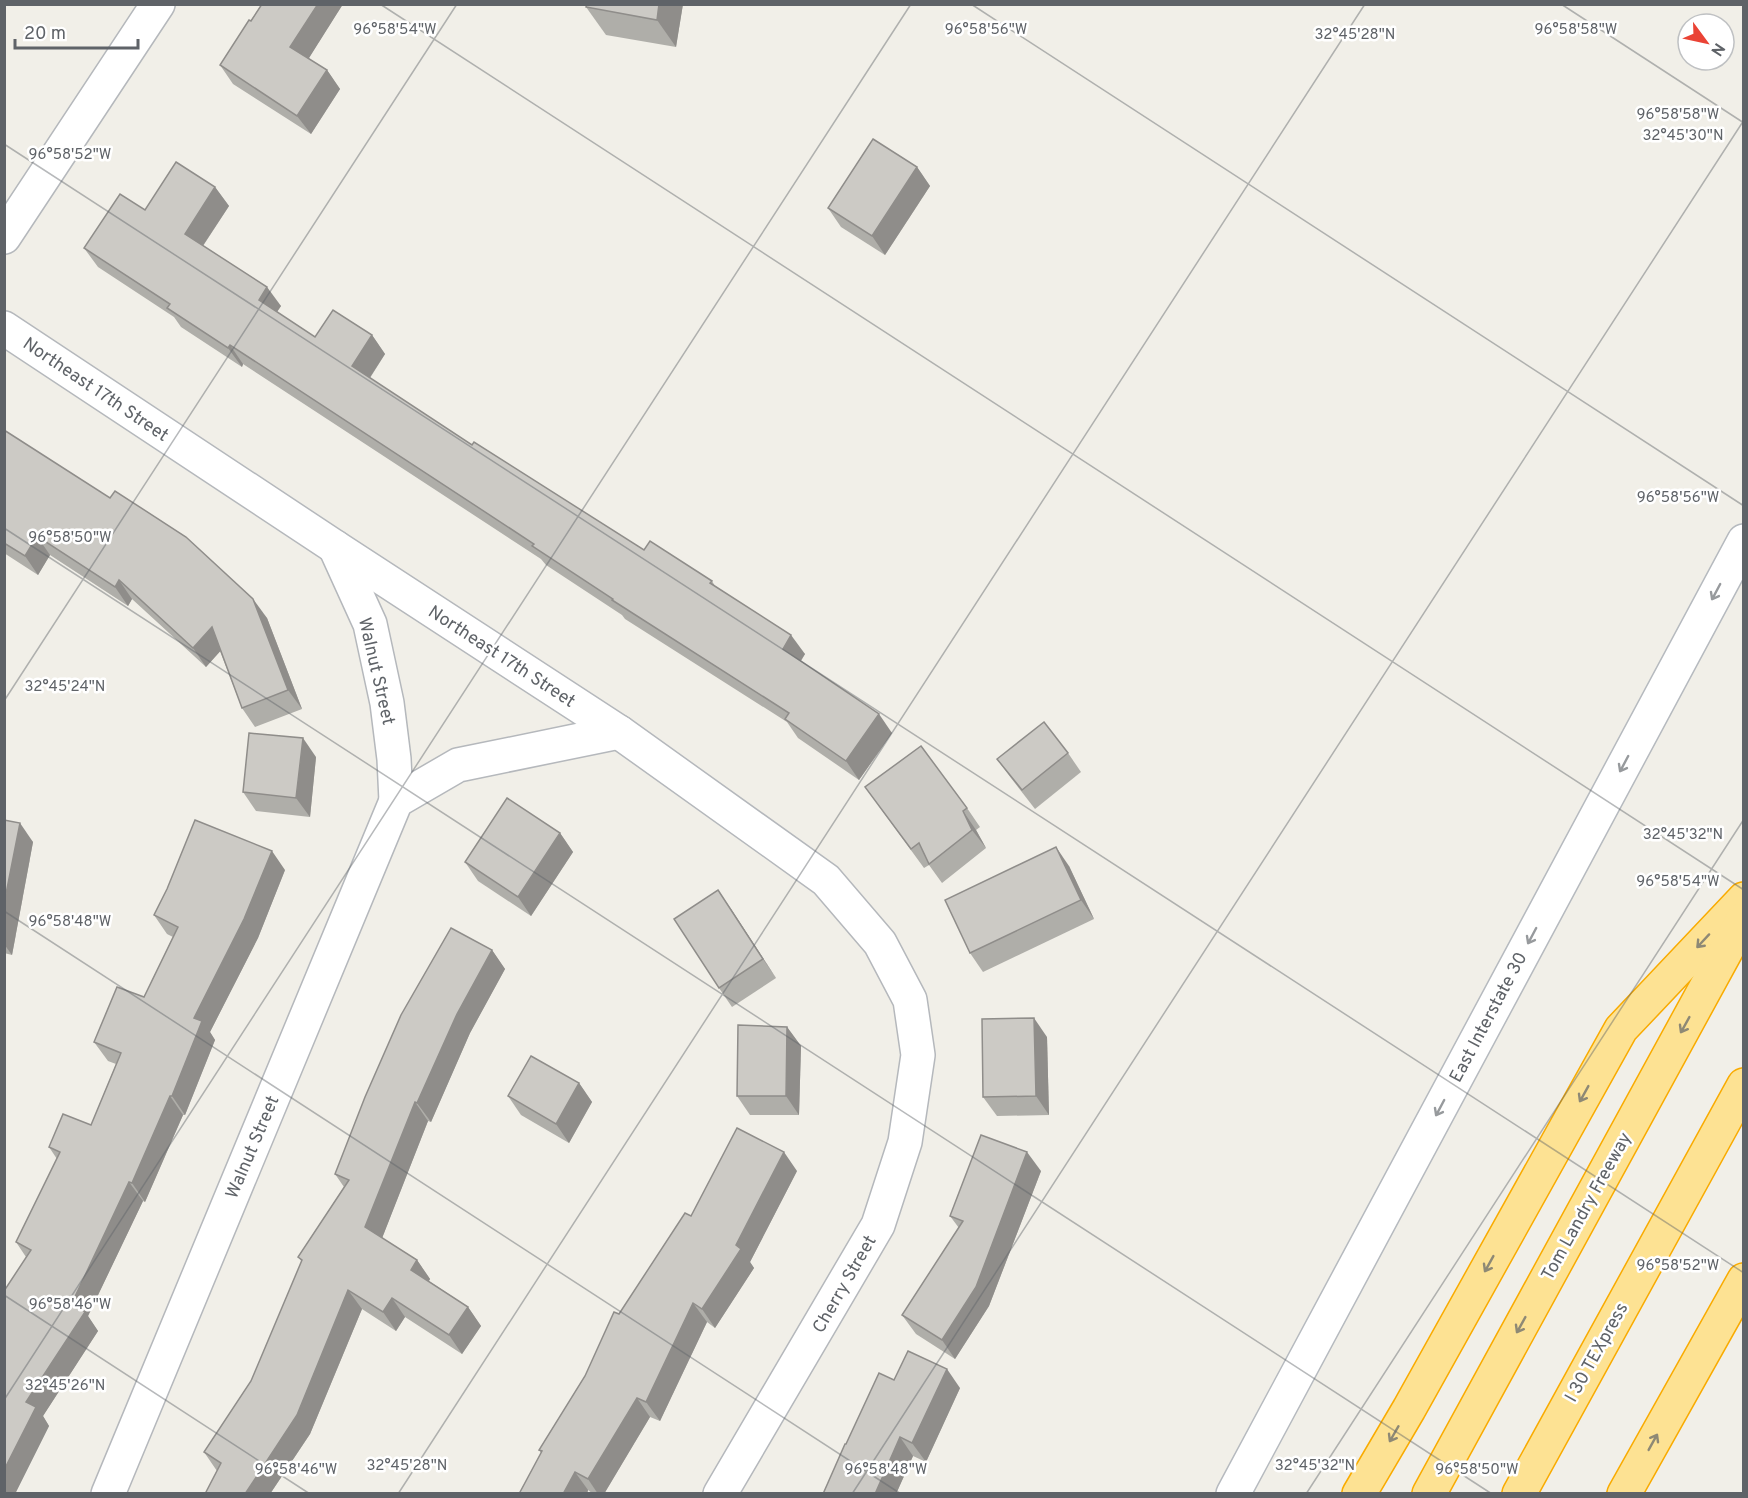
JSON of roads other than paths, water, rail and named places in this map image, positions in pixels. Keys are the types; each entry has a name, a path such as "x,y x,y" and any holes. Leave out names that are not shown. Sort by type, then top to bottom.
{"highway":[{"path":"1359,1494 1409,1409 1621,1029 1743,899"},
{"name":"Tom Landry Freeway","path":"1429,1494 1743,918"},
{"name":"I 30 TEXpress","path":"1519,1494 1743,1085"},
{"path":"1624,1494 1743,1280"}],"street":[{"path":"4,237 158,4"},
{"name":"Northeast 17th Street","path":"4,328 619,732 826,880 880,943 910,1000 918,1054"},
{"name":"East Interstate 30","path":"1233,1494 1743,541"},
{"name":"Walnut Street","path":"108,1494 396,801 394,759 387,703 370,624 335,547"},
{"path":"396,801 458,765 619,732"},
{"name":"Cherry Street","path":"720,1494 878,1224 904,1142 918,1054"}]}
